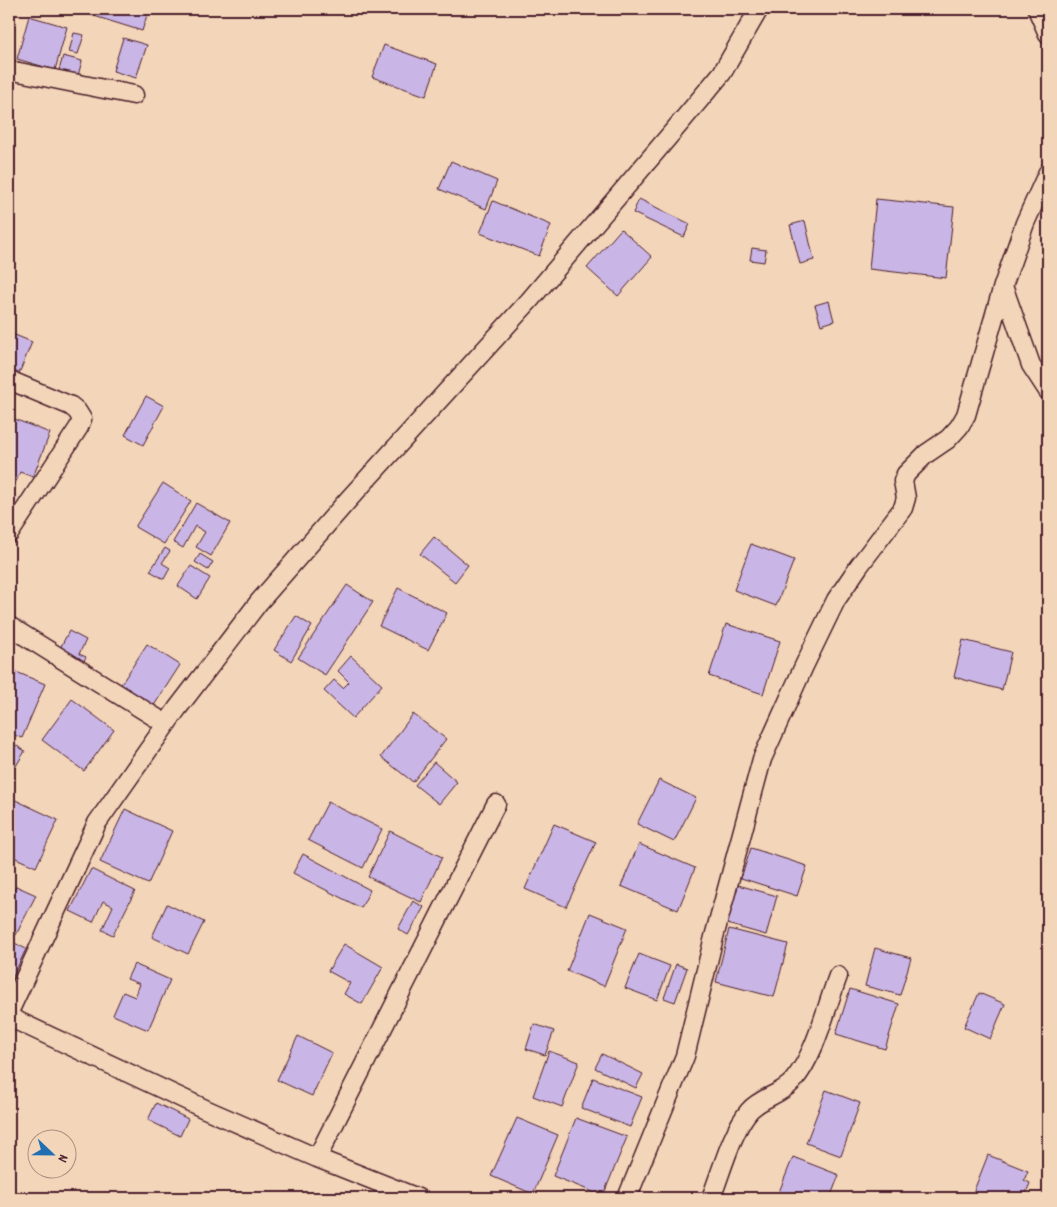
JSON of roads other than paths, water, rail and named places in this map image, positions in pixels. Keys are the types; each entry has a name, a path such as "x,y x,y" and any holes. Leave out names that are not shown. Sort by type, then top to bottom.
{"street":[{"path":"9,1012 97,823 166,724 259,602 348,500 529,301 681,122 722,72 759,9"},
{"path":"1038,9 1048,34"},
{"path":"9,70 134,95"},
{"path":"627,1198 685,1056 714,937 762,760 836,600 858,566 903,508 906,498 903,481 906,474 926,454 948,439 959,427 966,415 1003,286 1025,223 1048,172"},
{"path":"1003,286 1031,365 1048,391"},
{"path":"9,380 71,406 82,419 9,534"},
{"path":"9,626 166,724"},
{"path":"317,1158 496,804"},
{"path":"711,1198 737,1131 749,1111 762,1100 775,1094 792,1082 808,1058 838,976"},
{"path":"9,1017 205,1110 317,1158 418,1198"}]}
